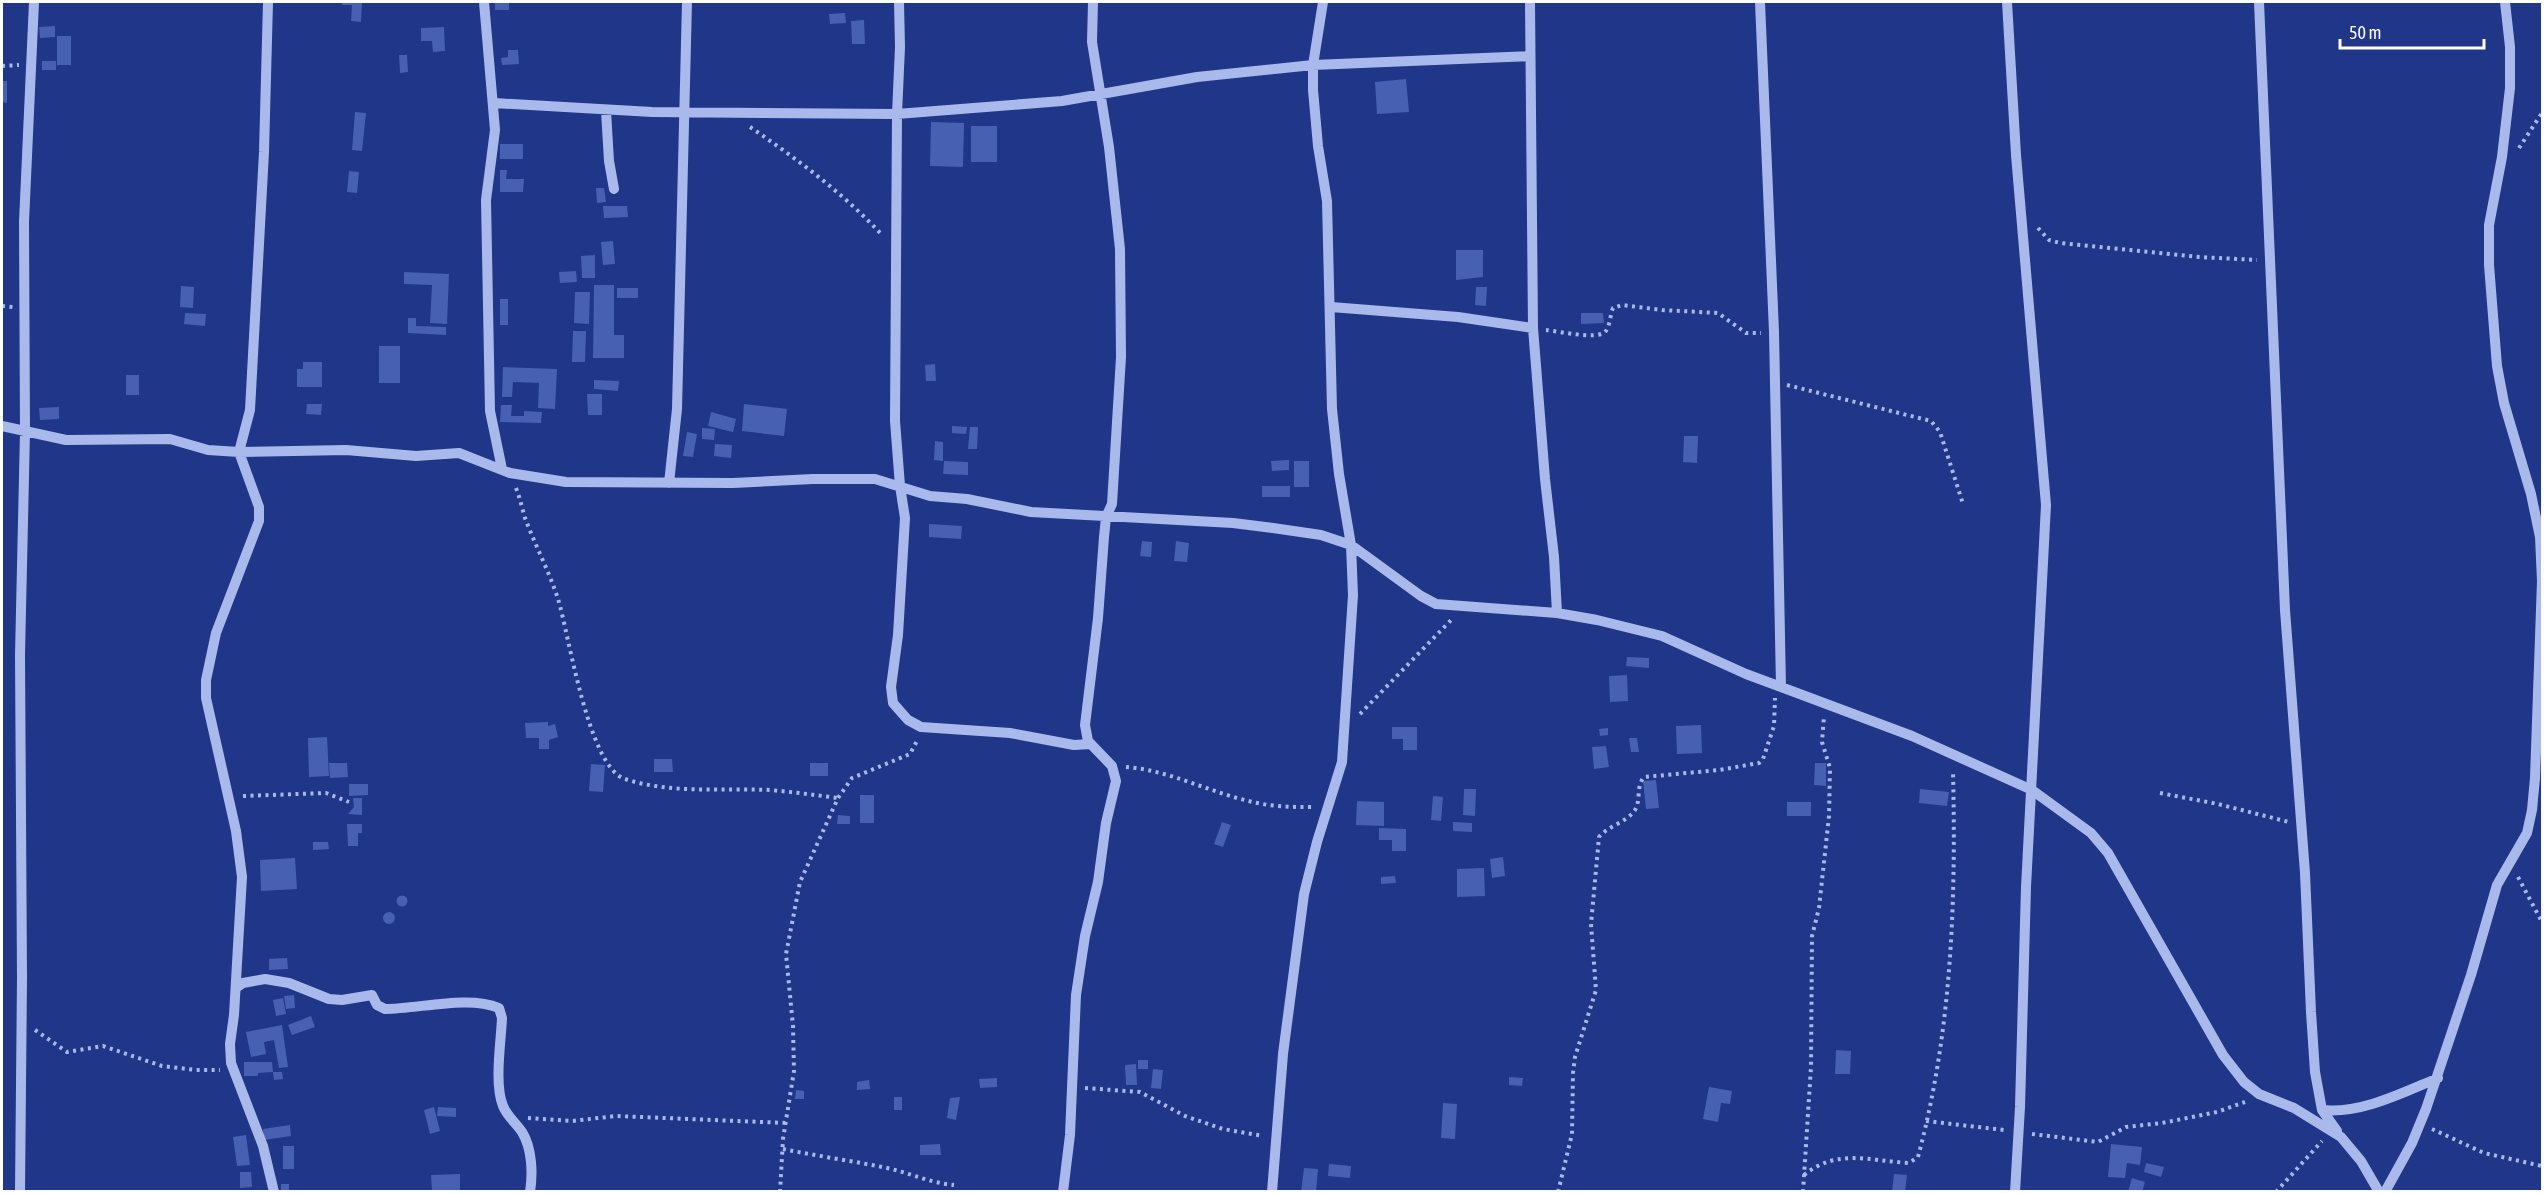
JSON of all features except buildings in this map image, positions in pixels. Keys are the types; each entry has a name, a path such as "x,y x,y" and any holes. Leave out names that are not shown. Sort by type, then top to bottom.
{"street":[{"path":"20,1191 20,655 25,432 24,222 34,2"},
{"path":"268,2 264,152 250,410 238,452 259,507 259,524 216,633 206,680 208,716 240,854 242,877 236,988 230,1044 234,1069 263,1146 274,1191"},
{"path":"484,2 494,103 494,143 486,200 490,411 506,471"},
{"path":"669,483 677,409 687,2"},
{"path":"899,2 895,421 905,518 898,636 891,695 908,720 921,727 1010,733 1074,745 1091,744"},
{"path":"1063,1191 1070,1135 1070,1088 1076,995 1085,936 1098,882 1106,823 1116,781 1112,766 1086,737 1085,716 1094,653 1106,517 1112,504 1118,413 1121,300 1115,196 1092,42 1093,2"},
{"path":"1272,1191 1283,1054 1304,894 1317,842 1330,807 1342,762 1353,595 1351,545 1339,474 1332,409 1329,365 1331,307 1327,201 1318,146 1313,65 1323,2"},
{"path":"1530,2 1533,328 1557,613"},
{"path":"1760,2 1774,332 1778,686"},
{"path":"2007,2 2020,204 2046,505 2026,887 2015,1191"},
{"path":"2259,2 2285,610 2301,824 2314,1052 2322,1110 2336,1134 2361,1161 2379,1191"},
{"path":"2385,1191 2420,1124 2438,1078 2497,885 2527,833 2533,799 2542,581 2536,515 2504,403 2497,366 2490,274 2489,225 2504,146 2510,88 2510,47 2505,2"},
{"path":"494,103 606,111 897,114 1062,101 1197,77 1313,65 1530,56"},
{"path":"606,111 609,161 614,189"},
{"path":"1331,307 1458,316 1533,328"},
{"path":"2,426 66,440 170,439 208,450 238,452 345,450 416,456 459,453 506,471 566,482 884,480 930,496 967,499 1031,512 1263,526 1321,535 1351,545 1430,602 1463,607 1557,613 1662,636 1778,686 1912,736 2032,790 2091,833 2109,853 2223,1055 2244,1082 2262,1095 2294,1108 2336,1134"},
{"path":"236,988 256,980 276,980 329,999 342,1000 372,994 377,1005 385,1009 455,1004 499,1008 502,1018 501,1100 509,1116 522,1132 527,1144 531,1174 530,1191"},
{"path":"2322,1110 2338,1111 2364,1105 2438,1078"}],"path":[{"path":"726,111 835,189 856,207 896,250"},
{"path":"2020,204 2040,232 2054,242 2199,257 2270,260"},
{"path":"1533,328 1577,334 1600,334 1606,329 1613,308 1622,305 1718,313 1746,333 1774,332"},
{"path":"1775,382 1931,421 1940,432 1962,504"},
{"path":"506,471 558,598 579,692 593,734 610,767 617,775 654,787 771,790 838,798"},
{"path":"1345,729 1434,640 1463,607"},
{"path":"1558,1191 1572,1134 1575,1057 1596,990 1591,924 1599,837 1604,830 1632,813 1636,807 1644,777 1719,770 1759,763 1774,726 1778,686"},
{"path":"1803,1191 1811,1067 1812,936 1819,908 1829,816 1830,768 1822,742 1825,704"},
{"path":"780,1191 786,1123 792,1088 794,1048 787,969 787,940 804,870 838,798 852,778 910,754 916,746 921,727"},
{"path":"1804,1175 1818,1164 1832,1159 1866,1158 1909,1163 1915,1160 1926,1121 1946,1018 1955,858 1953,755"},
{"path":"1112,766 1134,768 1208,787 1252,802 1283,807 1330,807"},
{"path":"227,797 326,793 349,802"},
{"path":"2160,793 2301,824"},
{"path":"2510,863 2542,922"},
{"path":"21,1022 67,1052 103,1046 170,1067 196,1070 234,1069"},
{"path":"1070,1088 1140,1092 1185,1116 1223,1129 1275,1139"},
{"path":"1926,1121 2098,1142 2126,1127 2162,1124 2217,1112 2262,1095"},
{"path":"509,1116 572,1121 616,1116 786,1123"},
{"path":"2420,1124 2484,1153 2542,1166"},
{"path":"2276,1191 2336,1134"},
{"path":"783,1149 914,1174 932,1184 954,1185"}]}
